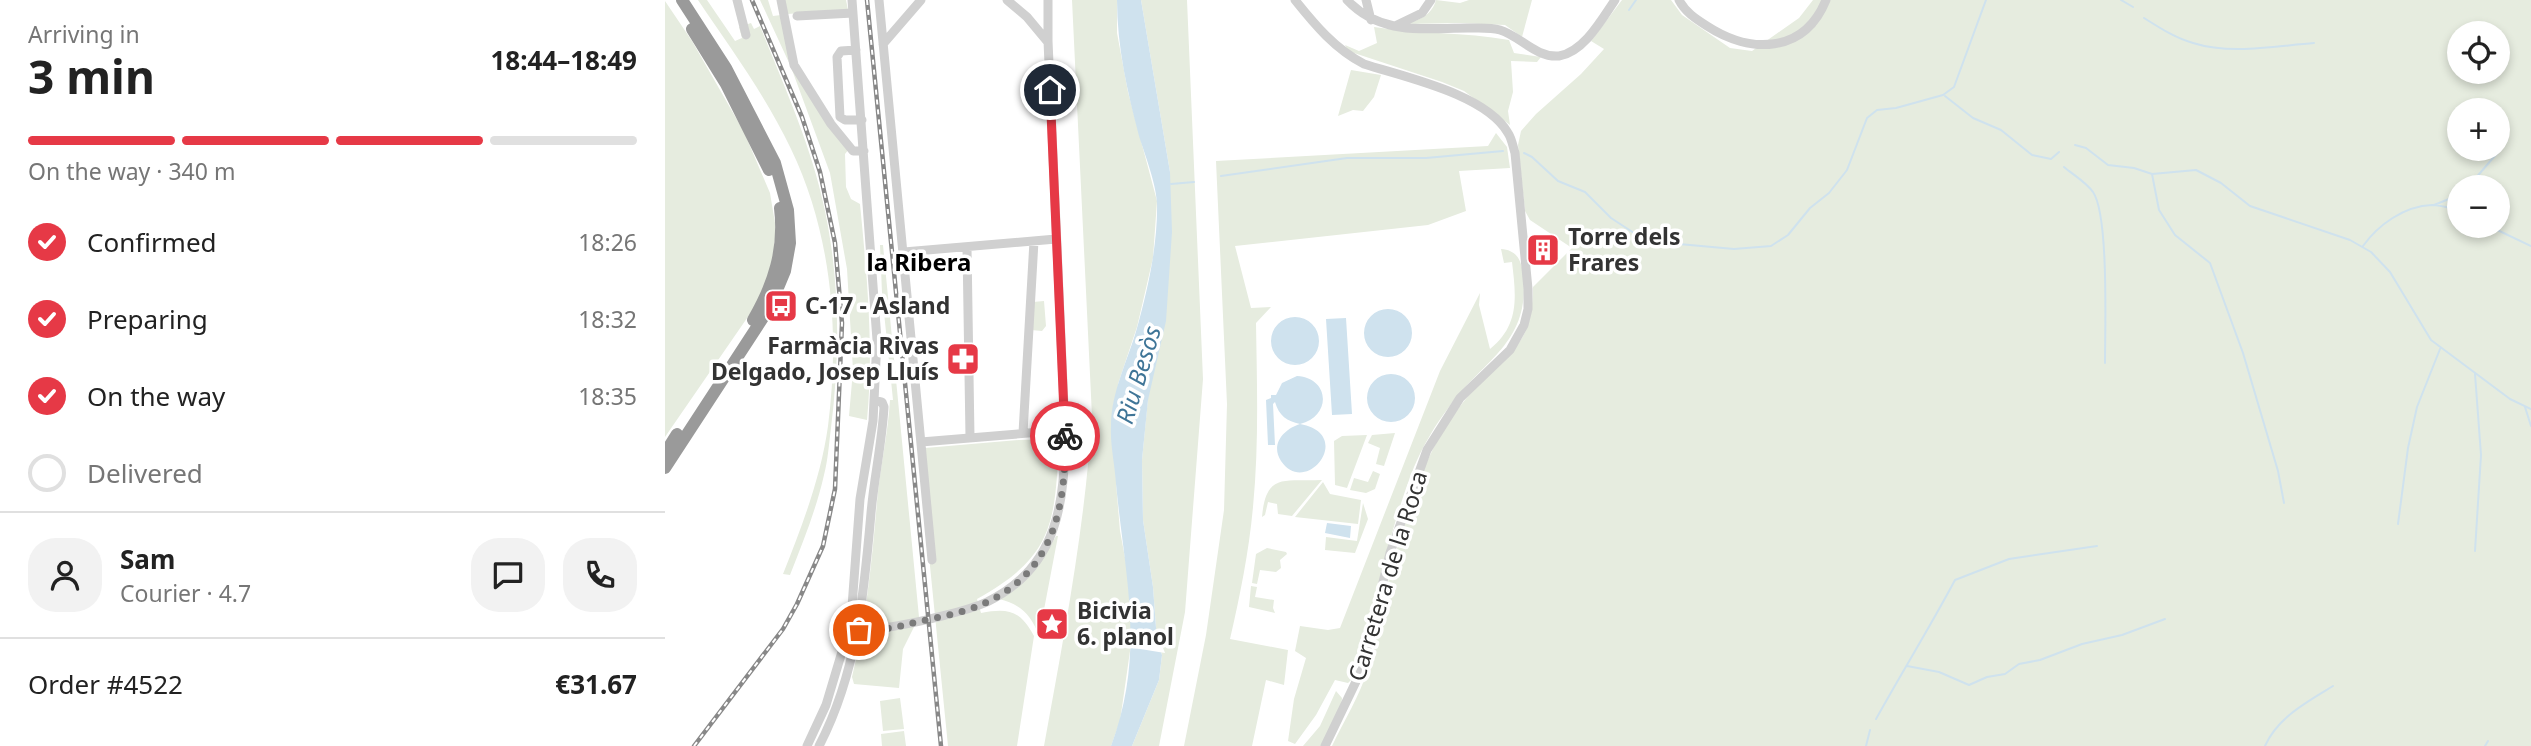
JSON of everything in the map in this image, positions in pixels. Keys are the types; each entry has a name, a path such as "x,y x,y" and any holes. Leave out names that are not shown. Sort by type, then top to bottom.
{"highway":[{"path":"665,453 765,300 778,261 781,234 776,191 766,164 726,85 673,0"},
{"path":"665,468 771,307 785,271 790,234 785,193 772,157 726,68 683,0"}],"street":[{"path":"737,0 746,35"},
{"path":"781,0 794,65 831,124 853,151 864,151"},
{"path":"807,746 830,693 851,628 860,499 872,430 874,400 877,327 852,0"},
{"path":"879,0 932,560"},
{"path":"883,44 921,0"},
{"path":"1007,0 1027,17 1048,41"},
{"path":"851,628 870,631 906,625 985,603 1027,573 1046,548 1059,514 1065,430 1048,0"},
{"name":"Carretera de la Roca","path":"1295,0 1327,37 1348,55 1364,64 1450,91 1503,125 1511,138 1515,153 1529,297 1524,324 1510,350 1460,398 1427,450 1390,553 1362,669 1325,746"},
{"path":"1347,0 1371,20 1393,27 1493,29 1508,34 1543,54 1559,56 1580,46 1615,0"},
{"path":"1366,0 1371,20"},
{"path":"1393,27 1422,12 1431,0"},
{"path":"1679,0 1689,13 1716,32 1737,40 1766,45 1778,44 1801,34 1816,20 1826,0"},
{"path":"797,16 853,13"},
{"path":"1027,17 1039,20 1048,18"},
{"path":"856,50 841,51 837,57 840,117 845,120 862,120"},
{"path":"904,252 1056,239"},
{"path":"1023,433 1034,241"},
{"path":"967,248 970,437"},
{"path":"819,746 842,696 866,585 871,512 884,407 882,402 874,400"},
{"path":"921,442 1065,430"}],"shaded area":[{"path":"698,0 707,0 735,41 742,38 739,27 751,23 754,29 760,26 805,140 830,238 836,292 837,346 829,446 817,501 790,575 783,574 816,483 825,445 832,391 832,320 824,249 805,181 781,129"},
{"path":"760,0 768,0 773,16 781,15 793,68 849,149 845,154 846,187 851,199 860,204 867,285 870,366 867,420 849,416 853,370 847,269 830,173 791,67"},
{"path":"784,0 846,0 848,10 787,14"},
{"path":"1072,0 1117,0 1117,33 1128,92 1157,201 1153,258 1137,327 1118,384 1116,483 1120,531 1129,579 1132,637 1120,721 1111,746 1044,746 1079,540 1092,416"},
{"path":"1141,0 1187,0 1203,379 1185,612 1159,746 1132,746 1159,680 1162,655 1157,641 1153,587 1143,520 1142,460 1170,172"},
{"path":"1436,0 1460,3 1469,0 1532,0 1522,37 1505,25 1406,24 1428,13"},
{"path":"1622,0 1671,0 1682,15 1730,48 1752,51 1799,18 1813,0 2531,0 2531,746 1332,746 1365,679 1403,526 1433,449 1466,399 1519,343 1529,321 1533,287 1572,248 1530,220 1525,211 1518,145 1521,131 1604,49 1591,41"},
{"path":"665,1 692,41 744,132 770,193 776,229 773,260 765,292 665,437"},
{"path":"1374,27 1509,40 1514,53 1541,57 1537,62 1511,61 1513,92 1508,111 1510,125 1464,91 1348,51 1345,45 1359,51 1377,43"},
{"path":"1351,70 1381,75 1374,97 1363,111 1353,110 1338,116"},
{"path":"1496,133 1507,147 1510,168 1459,171 1466,211 1428,225 1235,246 1251,308 1271,307 1256,323 1255,484 1247,557 1230,639 1288,650 1284,685 1266,680 1252,746 1184,746 1206,635 1224,510 1227,404 1216,161 1488,146"},
{"path":"880,245 883,245 919,617 903,649 899,688 854,684 852,677 865,612 878,489 890,400 893,400"},
{"path":"1501,249 1514,253 1522,268 1524,297 1520,317 1503,348 1449,407 1425,444 1396,519 1354,677 1348,683 1335,680 1316,715 1295,744 1288,741 1294,699 1306,658 1295,651 1300,626 1328,630 1340,628 1440,371 1480,293 1479,305 1490,349 1507,330 1515,298 1512,262 1504,263"},
{"path":"1044,301 1046,326 1042,331 1031,330 1033,302"},
{"path":"1395,433 1384,466 1376,464 1380,448 1368,443 1372,435"},
{"path":"1367,435 1347,488 1335,485 1334,441 1342,436"},
{"path":"1059,439 1055,493 1046,534 1022,567 977,599 981,613 1012,613 1024,621 1034,636 1017,746 948,746 926,526 925,448"},
{"path":"1373,471 1380,474 1375,489 1366,493 1350,490 1354,478 1368,482"},
{"path":"1322,480 1292,516 1278,514 1277,504 1268,502 1262,517 1268,493 1279,482"},
{"path":"1323,482 1330,494 1361,500 1358,524 1295,517"},
{"path":"1363,503 1368,519 1355,553 1325,550 1326,537 1357,541"},
{"path":"1056,536 1039,636 1025,612 1014,604 999,599 1032,572"},
{"path":"1267,548 1287,554 1280,560 1281,568 1276,572 1260,570 1257,584 1252,583 1256,554"},
{"path":"1251,586 1257,587 1255,597 1274,600 1275,613 1249,607"},
{"path":"1336,691 1342,698 1341,708 1322,746 1303,746 1320,726"},
{"path":"900,698 904,729 883,731 880,701"},
{"path":"904,731 906,746 882,746 881,734"}],"water":[{"name":"Riu Besòs","path":"1117,0 1141,0 1170,172 1172,232 1166,321 1148,400 1142,460 1143,520 1153,587 1157,641 1162,655 1159,680 1132,746 1111,746 1122,712 1128,679 1130,615 1111,426 1117,388 1137,328 1148,282 1156,234 1157,203 1127,85"},
{"path":"1388,309 1405,316 1412,333 1405,350 1388,357 1371,350 1364,333 1371,316"},
{"path":"1295,317 1312,324 1319,341 1312,358 1295,365 1278,358 1271,341 1278,324"},
{"path":"1346,318 1352,414 1332,415 1326,319"},
{"path":"1391,374 1408,381 1415,398 1408,415 1391,422 1374,415 1367,398 1374,381"},
{"path":"1297,376 1316,383 1321,390 1322,406 1310,420 1300,424 1284,417 1275,402 1275,445 1268,445 1266,400 1271,398 1271,395 1276,395 1282,383"},
{"path":"1300,424 1316,430 1324,439 1325,450 1321,460 1313,468 1302,472 1291,470 1281,461 1277,449 1284,433"},
{"path":"1327,523 1351,526 1350,538 1325,533"}],"pier":[{"path":"1129,639 1162,645 1165,653 1128,647"}],"waterway":[{"path":"1629,10 1636,0"},
{"path":"1524,153 1558,181 1585,192 1611,218 1634,233 1657,242 1734,249 1771,246 1788,235 1810,208 1829,193 1847,170 1867,118 1877,110 1896,108 1943,95 1954,87 1986,0"},
{"path":"2121,0 2133,7"},
{"path":"2144,18 2180,38 2208,47 2253,49 2314,43"},
{"path":"1945,96 1973,118 2001,130 2032,155 2051,159 2059,152"},
{"path":"2075,145 2086,148 2108,165 2134,168 2152,174 2196,170 2221,183 2250,206 2350,240 2371,252 2390,272 2431,340 2510,399 2531,409"},
{"path":"1221,176 1347,158 1426,158 1503,151"},
{"path":"2478,175 2490,161"},
{"path":"2064,167 2093,192 2102,224 2105,363"},
{"path":"2152,174 2159,210 2175,235 2210,263 2243,353 2278,471 2284,503"},
{"path":"1171,184 1194,182"},
{"path":"2434,205 2447,200"},
{"path":"2363,246 2384,224 2402,213 2422,206 2447,207"},
{"path":"2510,236 2531,246"},
{"path":"2398,524 2408,448 2417,407 2440,349"},
{"path":"2475,374 2481,455 2475,551"},
{"path":"2525,407 2531,426"},
{"path":"1876,719 1955,580 2009,559 2097,546"},
{"path":"1907,666 1939,672 1969,685 1987,677 2005,674 2019,664 2040,660 2082,644 2122,635 2165,619"},
{"path":"2265,746 2285,718 2333,686"},
{"path":"1866,746 1870,730"},
{"path":"2485,746 2488,741"}],"railway":[{"path":"694,746 783,629 797,604 823,546 835,489 842,323 835,243 820,172 802,117 752,0"},
{"path":"867,0 941,746"}],"way so far":[{"path":"859,630 856,634 894,628 985,603 1010,588 1027,573 1046,548 1059,514 1065,436"}],"place":[{"name":"Torre dels Frares","path":"1543,250"},
{"name":"C-17 - Asland","path":"781,306"},
{"name":"Farmàcia Rivas Delgado, Josep Lluís","path":"963,359"},
{"name":"Bicivia 6. planol","path":"1052,624"}],"district":[{"name":"la Ribera","path":"919,263"}],"route":[{"path":"1050,90 1065,436"}]}
